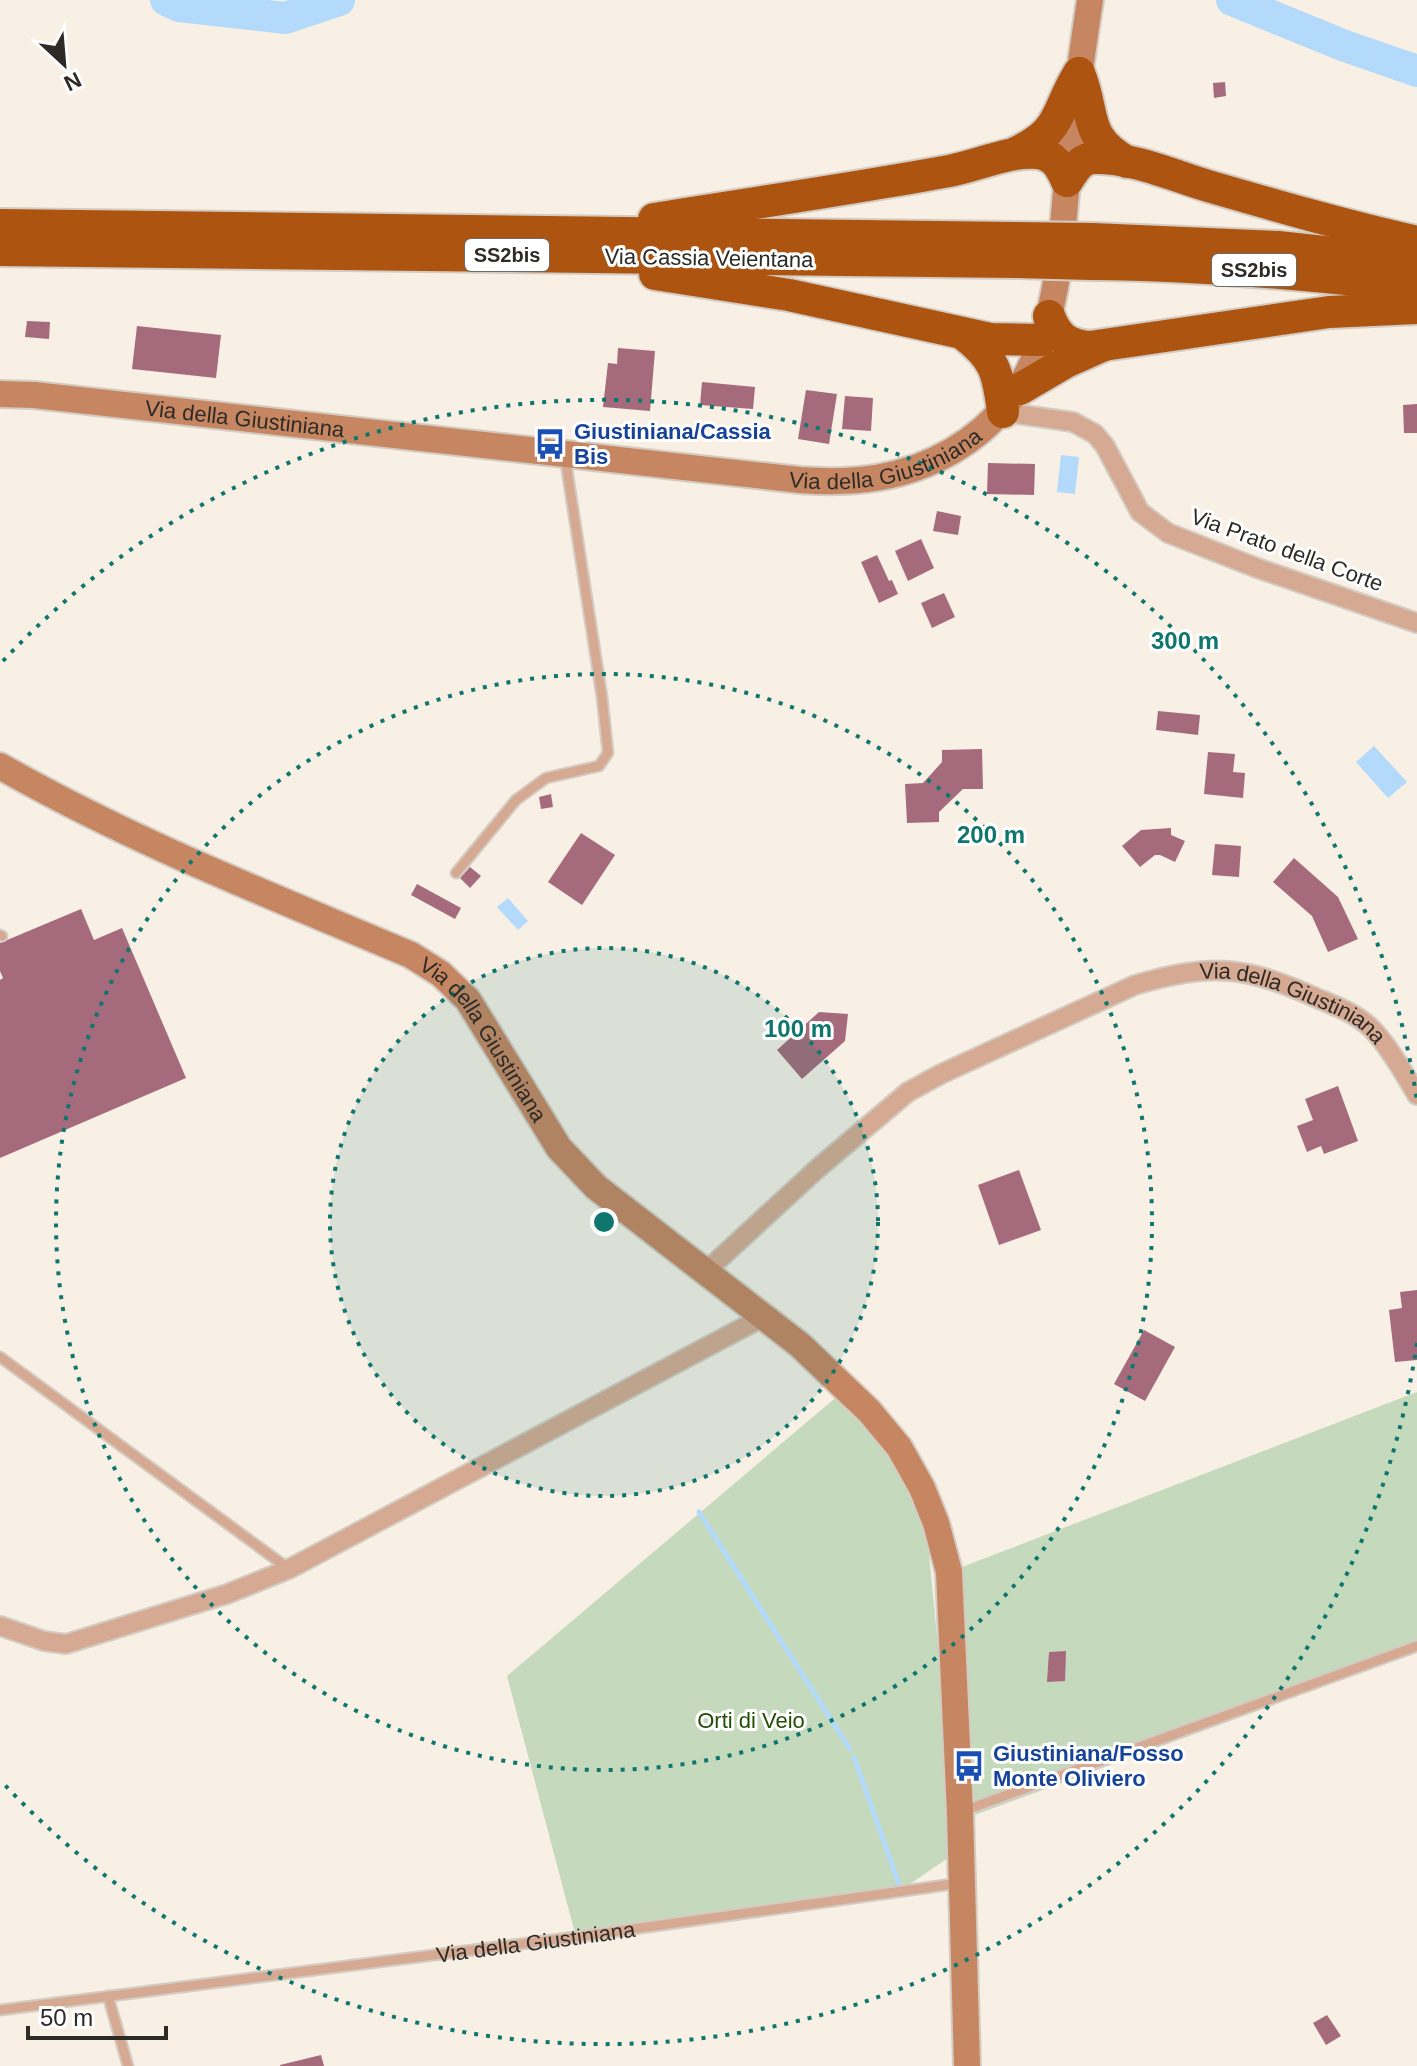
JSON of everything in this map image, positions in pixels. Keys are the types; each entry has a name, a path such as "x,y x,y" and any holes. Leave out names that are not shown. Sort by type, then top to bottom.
{"highway":[{"path":"1010,156 1036,142 1053,126 1079,73"},
{"path":"1079,73 1097,137 1105,147 1127,162"},
{"path":"569,232 949,171 1028,153 1048,155 1058,163 1067,181"},
{"path":"1067,181 1085,160 1095,158 1127,162 1301,213 1417,242"},
{"name":"Via Cassia Veientana","path":"0,225 569,232 1091,252 1278,247 1417,262"},
{"name":"Via Cassia Veientana","path":"0,250 545,256 1014,250"},
{"name":"Via Cassia Veientana","path":"1091,252 1177,265 1292,273 1417,287"},
{"path":"545,256 789,295 999,340 1045,328 1056,332 1068,343 1083,346 1102,346 1329,312 1417,308"},
{"path":"963,334 992,361 1011,400 1066,362 1102,346"}],"street":[{"name":"Via della Giustiniana","path":"0,394 34,395 800,480 855,481 900,474 929,463 976,436 1011,400 1045,328 1061,245 1090,0"},
{"name":"Via Prato della Corte","path":"1011,400 1073,422 1095,434 1105,446 1140,512 1168,533 1257,568 1417,623"},
{"name":"Via della Giustiniana","path":"0,766 52,796 164,850 411,955 441,974 468,1000 559,1148 596,1187 800,1345 861,1403 899,1447 922,1488 936,1523 949,1572 967,2066"},
{"name":"Via della Giustiniana","path":"704,1273 817,1169 908,1092 1135,985 1169,975 1194,971 1251,973 1277,980 1347,1011 1371,1028 1387,1047 1417,1095"},
{"path":"0,1626 44,1641 66,1644 227,1594 289,1569 763,1317"}],"lane":[{"path":"456,873 516,800 546,778 599,766 608,753 564,454"},
{"path":"0,1357 289,1569"},
{"path":"960,1813 1417,1646"},
{"name":"Via della Giustiniana","path":"0,2010 576,1937 960,1883"},
{"path":"108,1996 128,2066"}],"green space":[{"name":"Orti di Veio","path":"846,1389 898,1461 927,1533 941,1678 951,1856 901,1890 576,1937 507,1676"},
{"path":"1417,1392 1417,1652 972,1816 949,1572"}],"water":[{"path":"1061,455 1079,457 1075,494 1057,492"},
{"path":"1374,746 1407,782 1388,798 1356,762"},
{"path":"508,898 528,921 518,930 497,907"}],"building":[{"path":"1225,82 1226,96 1214,98 1213,83"},
{"path":"27,321 50,322 49,339 25,337"},
{"path":"137,326 221,335 216,378 132,369"},
{"path":"618,348 655,351 650,411 603,407 608,363 617,364"},
{"path":"702,382 755,387 753,409 700,405"},
{"path":"806,390 837,394 829,444 798,439"},
{"path":"845,396 873,398 871,431 842,429"},
{"path":"1417,404 1417,433 1404,433 1403,405"},
{"path":"988,463 1035,464 1034,495 987,494"},
{"path":"937,511 961,516 958,535 933,531"},
{"path":"921,539 934,568 908,581 895,551"},
{"path":"877,555 898,594 879,603 861,562"},
{"path":"944,593 955,617 932,628 921,603"},
{"path":"1158,711 1200,715 1198,735 1156,730"},
{"path":"982,749 983,789 963,789 939,812 939,822 907,823 905,784 923,783 942,762 942,750"},
{"path":"1208,752 1235,754 1233,772 1245,773 1243,798 1204,794"},
{"path":"551,794 553,807 541,809 539,797"},
{"path":"1171,828 1171,835 1185,841 1175,862 1155,855 1140,867 1122,846 1141,830"},
{"path":"581,833 615,855 582,905 548,882"},
{"path":"1215,844 1241,846 1239,877 1212,875"},
{"path":"1294,858 1338,897 1358,939 1328,952 1312,916 1273,882"},
{"path":"470,867 481,876 470,888 460,878"},
{"path":"417,884 461,908 455,919 411,895"},
{"path":"81,909 94,940 122,928 186,1078 0,1158 0,980 3,978 0,943"},
{"path":"819,1012 848,1014 845,1041 802,1079 777,1050"},
{"path":"1338,1086 1358,1141 1324,1154 1321,1146 1307,1152 1297,1126 1313,1120 1305,1099"},
{"path":"1019,1170 1041,1230 999,1245 978,1185"},
{"path":"1417,1290 1417,1360 1395,1362 1389,1310 1402,1308 1400,1292"},
{"path":"1144,1330 1175,1347 1145,1401 1114,1384"},
{"path":"1066,1651 1065,1681 1047,1682 1049,1652"},
{"path":"1327,2015 1341,2036 1326,2045 1313,2023"},
{"path":"321,2055 324,2066 280,2066 280,2065"}],"waterway":[{"path":"166,0 179,6 285,18 339,0"},
{"path":"1232,0 1345,46 1417,71"},
{"path":"699,1512 850,1749"},
{"path":"854,1757 901,1890"}],"place":[{"name":"Giustiniana/Cassia Bis","path":"550,444"},
{"name":"Giustiniana/Fosso Monte Oliviero","path":"969,1766"}]}
